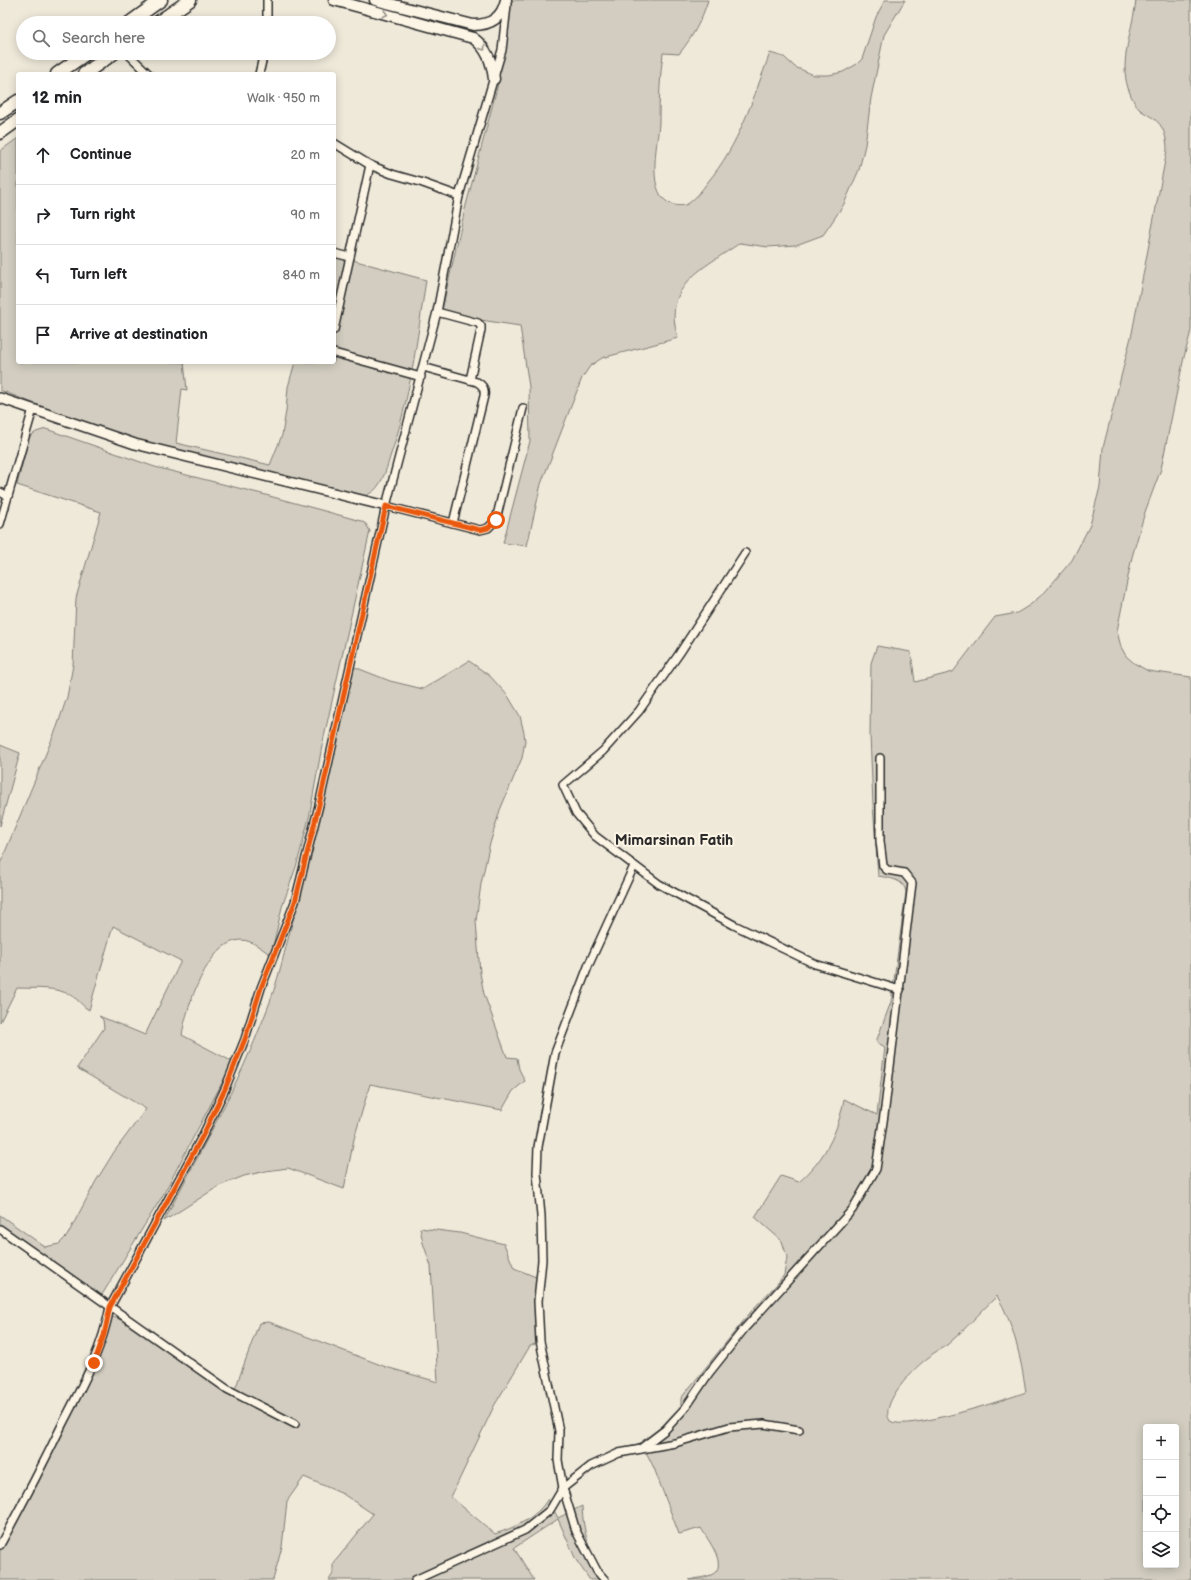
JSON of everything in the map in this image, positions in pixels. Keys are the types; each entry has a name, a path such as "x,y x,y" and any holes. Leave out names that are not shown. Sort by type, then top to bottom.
{"highway":[{"path":"139,16 161,0"},
{"path":"167,16 190,0"},
{"path":"60,72 77,60"},
{"path":"87,72 104,60"},
{"path":"0,113 16,102"},
{"path":"0,133 16,121"}],"main road":[{"path":"334,0 473,38 483,47 488,57 494,79"},
{"path":"375,0 473,26 484,25 495,20 503,10 507,0"}],"street":[{"path":"267,0 267,16"},
{"path":"0,1545 94,1363 104,1335 110,1307 203,1135 225,1089 245,1039 261,988 295,902 319,805 386,506 437,312 459,196 502,50 507,0"},
{"path":"134,60 147,72"},
{"path":"259,72 262,60"},
{"path":"336,144 370,165 392,174 459,196"},
{"path":"336,321 370,165"},
{"path":"336,254 350,257"},
{"path":"437,312 478,323 481,326 482,330 470,380"},
{"path":"336,354 421,377"},
{"path":"423,367 470,380 482,385 485,393 453,523"},
{"path":"0,398 136,444 480,530 488,528 496,520 523,408"},
{"path":"0,524 33,409"},
{"path":"0,492 8,496"},
{"path":"745,552 679,654 639,711 603,750 563,786 576,813 595,836 660,884 734,925 815,964 900,990"},
{"path":"640,1449 665,1430 686,1407 708,1373 744,1329 852,1210 876,1169 900,990 912,883 904,873 887,870 883,866 880,841 880,758"},
{"path":"605,1580 597,1571 576,1531 563,1488 558,1460 559,1431 540,1342 538,1301 542,1260 542,1216 538,1173 538,1147 555,1054 588,964 634,866"},
{"path":"0,1229 227,1389 295,1424"},
{"path":"415,1580 526,1530 550,1510 563,1488 591,1466 619,1453 675,1443 729,1427 764,1424 799,1430"}],"shaded area":[{"path":"511,0 708,0 703,15 688,42 679,54 663,53 659,123 655,156 656,181 659,192 665,200 674,205 680,206 692,201 728,153 744,121 770,53 784,57 795,67 814,75 829,75 843,72 857,64 862,59 876,17 885,0 905,0 884,35 871,98 865,145 859,170 844,204 830,225 823,235 796,245 768,247 740,243 700,270 689,280 681,291 675,304 674,320 678,338 602,358 590,366 582,378 541,484 527,546 503,543 530,441 529,387 520,326 441,314 465,209 497,88"},
{"path":"1136,0 1191,0 1191,331 1184,357 1161,469 1145,512 1132,557 1117,631 1121,647 1126,656 1134,663 1148,671 1191,677 1191,1580 689,1580 711,1575 716,1571 718,1560 712,1546 701,1528 679,1534 654,1468 641,1442 661,1427 681,1406 681,1398 754,1308 784,1275 787,1257 782,1241 755,1217 781,1176 799,1182 816,1165 834,1134 844,1099 877,1115 885,1047 876,1042 891,1002 906,892 905,888 899,882 878,876 870,735 871,663 877,646 911,652 915,682 953,672 995,617 1017,613 1030,605 1045,592 1072,560 1090,525 1100,487 1103,448 1132,333 1167,150 1165,137 1160,124 1138,108 1128,88 1125,67","holes":["997,1296 1003,1307 1016,1342 1026,1392 978,1408 934,1419 899,1423 890,1421 888,1414 889,1405 900,1386 916,1368 954,1339"]},
{"path":"16,139 16,364 184,364 187,390 182,389 176,443 270,465 282,435 288,387 294,364 336,364 336,256 426,280 416,347 403,414 385,472 375,490 361,497 142,443 73,419 0,390 0,151"},
{"path":"46,429 155,467 361,521 366,524 370,531 322,746 309,818 297,864 282,907 271,955 257,945 245,940 229,943 218,951 209,963 201,978 188,1009 182,1035 233,1062 163,1195 100,1298 0,1227 0,1215 45,1247 59,1244 67,1236 96,1181 114,1152 146,1109 77,1068 104,1028 103,1020 99,1016 145,1035 181,961 113,926 89,1010 77,999 66,993 52,989 17,988 0,1022 0,864 57,727 67,697 73,665 76,598 101,512 17,485 29,437 36,432"},
{"path":"469,661 490,676 508,696 520,716 524,733 525,741 522,758 500,810 489,847 481,884 476,921 480,973 484,994 507,1057 517,1058 519,1069 525,1081 513,1091 502,1110 370,1084 354,1139 344,1189 288,1168 266,1171 244,1176 219,1186 164,1221 243,1068 270,1003 318,823 333,760 352,666 390,681 423,689"},
{"path":"0,745 20,753 0,826"},
{"path":"420,1228 460,1233 504,1244 514,1268 543,1280 541,1313 542,1341 530,1346 494,1406 451,1497 495,1534 525,1521 538,1512 548,1499 558,1518 582,1506 584,1526 589,1545 597,1563 608,1580 590,1580 576,1560 558,1519 514,1548 534,1580 329,1580 333,1574 333,1564 373,1514 343,1494 304,1477 287,1501 282,1547 273,1580 0,1580 0,1544 42,1467 110,1316 149,1330 234,1392 259,1323 269,1322 386,1367 438,1382 431,1266 423,1243"}],"district":[{"name":"Mimarsinan Fatih","path":"674,840"}],"route":[{"path":"94,1363 108,1321 110,1307 215,1112 236,1064 261,988 295,902 319,805 386,506 480,530 488,528 496,520"}]}
